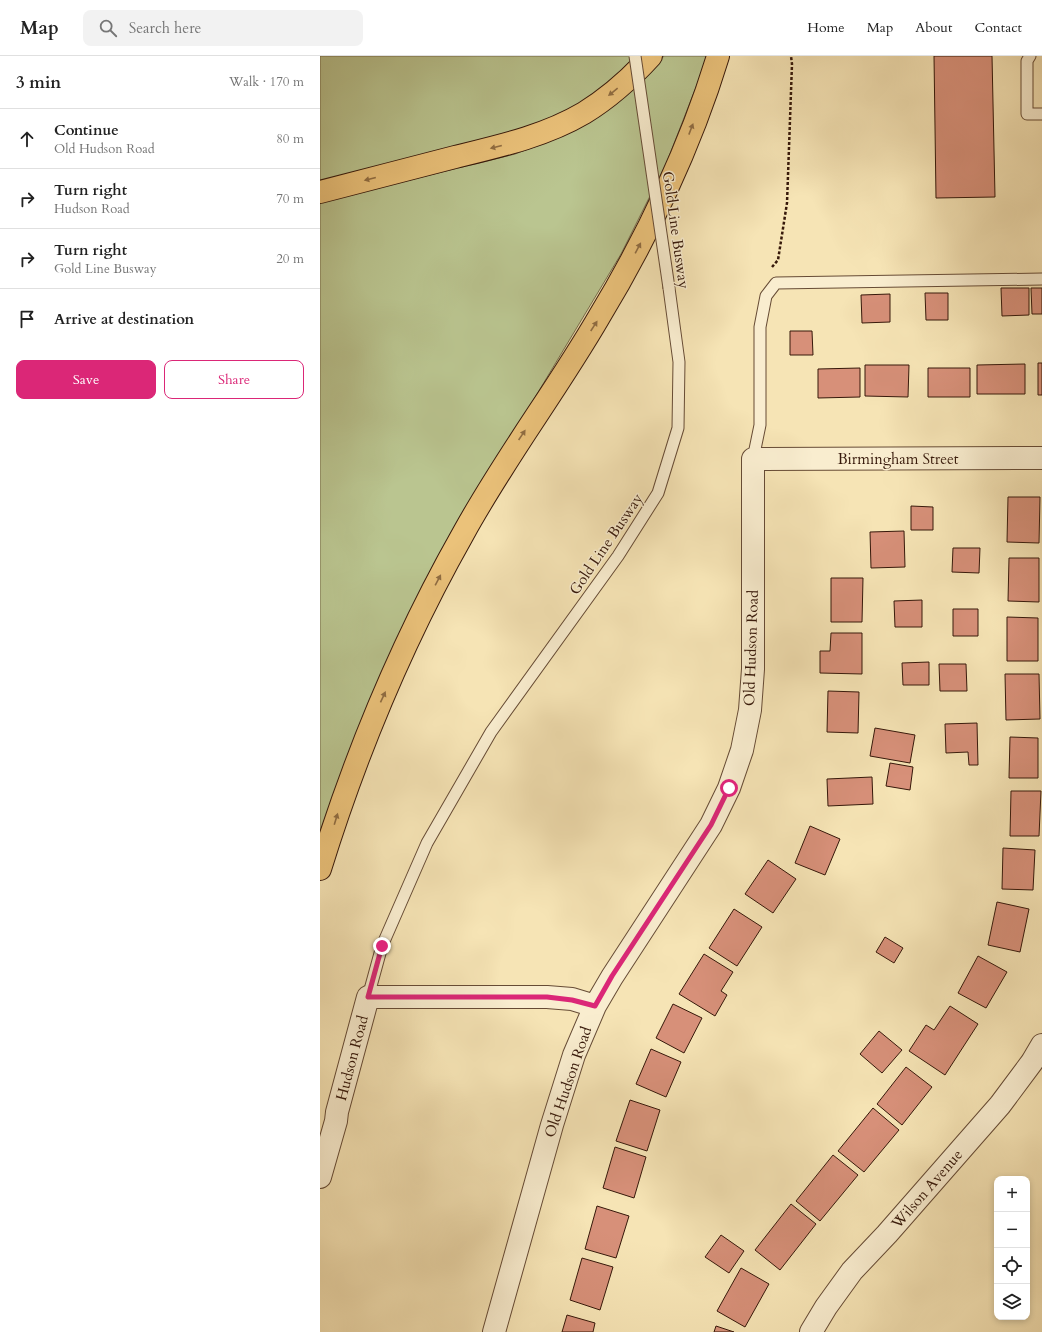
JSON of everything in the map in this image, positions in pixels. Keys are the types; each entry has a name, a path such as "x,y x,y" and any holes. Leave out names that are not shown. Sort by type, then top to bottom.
{"highway":[{"path":"320,192 514,142 547,131 584,113 609,96 632,76 651,56"},
{"path":"320,869 338,812 378,707 420,614 463,533 515,446 599,317 639,246 678,163 718,56"}],"street":[{"name":"Birmingham Street","path":"753,459 1042,458"},
{"name":"Old Hudson Road","path":"494,1332 552,1125 574,1055 595,1006 612,976 711,825 729,788 742,750 750,710 753,669 753,459"},
{"name":"Hudson Road","path":"320,1177 368,997 547,997 572,1000 595,1006"},
{"name":"Wilson Avenue","path":"811,1332 826,1307 852,1271 887,1234 1000,1105 1032,1062 1042,1045"}],"lane":[{"name":"Gold Line Busway","path":"368,997 382,946 427,843 492,732 618,556 658,493 678,428 679,362 635,56"},
{"path":"1030,56 1027,61 1027,114 1042,114"},
{"path":"753,459 760,425 760,328 766,296 776,283 1042,280"}],"path":[{"path":"769,271 778,260 787,203 792,64 791,56"}],"green space":[{"path":"320,56 640,56 591,99 552,118 497,139 320,183"},
{"path":"664,56 707,56 666,164 621,254 459,524 320,839 320,202 515,154 547,142 637,86"}],"building":[{"path":"934,56 992,56 995,197 936,198"},
{"path":"1001,288 1029,288 1029,315 1002,316"},
{"path":"1031,288 1042,288 1042,314 1032,314"},
{"path":"925,293 948,293 948,320 926,320"},
{"path":"890,294 890,322 862,323 861,295"},
{"path":"790,331 812,331 813,355 790,355"},
{"path":"1038,363 1042,363 1042,395 1038,395"},
{"path":"1025,364 1025,394 977,394 977,365"},
{"path":"865,365 909,365 908,397 865,396"},
{"path":"860,368 860,397 818,398 818,369"},
{"path":"928,368 970,368 970,397 928,397"},
{"path":"1008,497 1040,497 1039,543 1007,542"},
{"path":"911,506 933,507 933,530 911,530"},
{"path":"904,531 905,567 871,568 870,532"},
{"path":"953,548 980,548 979,573 952,572"},
{"path":"1009,558 1039,558 1039,602 1008,601"},
{"path":"831,578 863,578 862,622 831,622"},
{"path":"922,600 922,627 895,627 894,601"},
{"path":"953,609 978,609 978,636 953,636"},
{"path":"1007,617 1038,618 1038,661 1007,661"},
{"path":"831,633 862,633 862,674 820,673 820,651 830,651"},
{"path":"929,662 929,685 903,685 902,663"},
{"path":"939,664 966,664 967,691 940,691"},
{"path":"1005,674 1039,674 1040,719 1006,720"},
{"path":"828,691 859,692 858,733 827,732"},
{"path":"977,723 978,765 969,765 968,752 946,753 945,724"},
{"path":"875,728 915,735 910,763 870,756"},
{"path":"1010,737 1038,738 1038,778 1009,778"},
{"path":"890,763 913,767 910,790 886,786"},
{"path":"872,777 873,804 828,806 827,779"},
{"path":"1011,791 1041,791 1039,836 1010,836"},
{"path":"810,826 840,839 825,875 795,863"},
{"path":"1003,848 1035,850 1033,890 1002,889"},
{"path":"768,860 796,879 773,913 745,894"},
{"path":"997,902 1029,909 1020,952 988,945"},
{"path":"734,909 762,927 737,966 709,948"},
{"path":"885,937 903,948 894,963 876,952"},
{"path":"704,954 733,972 721,991 727,995 715,1016 679,994"},
{"path":"978,956 1007,972 986,1008 958,993"},
{"path":"673,1004 702,1018 684,1053 656,1038"},
{"path":"950,1006 978,1024 945,1075 909,1051 926,1025 934,1030"},
{"path":"879,1031 902,1050 882,1073 860,1054"},
{"path":"651,1049 681,1062 666,1097 636,1084"},
{"path":"906,1067 932,1087 902,1125 877,1104"},
{"path":"630,1100 660,1110 647,1151 616,1141"},
{"path":"873,1108 899,1130 864,1172 838,1151"},
{"path":"615,1147 646,1157 634,1198 603,1188"},
{"path":"833,1155 858,1175 820,1221 796,1201"},
{"path":"791,1204 816,1224 780,1270 755,1250"},
{"path":"597,1206 629,1216 616,1258 585,1249"},
{"path":"721,1235 744,1251 729,1273 705,1257"},
{"path":"582,1258 613,1267 600,1310 570,1300"},
{"path":"741,1268 769,1284 745,1327 717,1311"},
{"path":"567,1315 595,1323 593,1332 562,1332"},
{"path":"716,1326 734,1332 714,1332"}],"route":[{"path":"382,946 368,997 547,997 572,1000 595,1006 612,976 711,825 729,788"}]}
